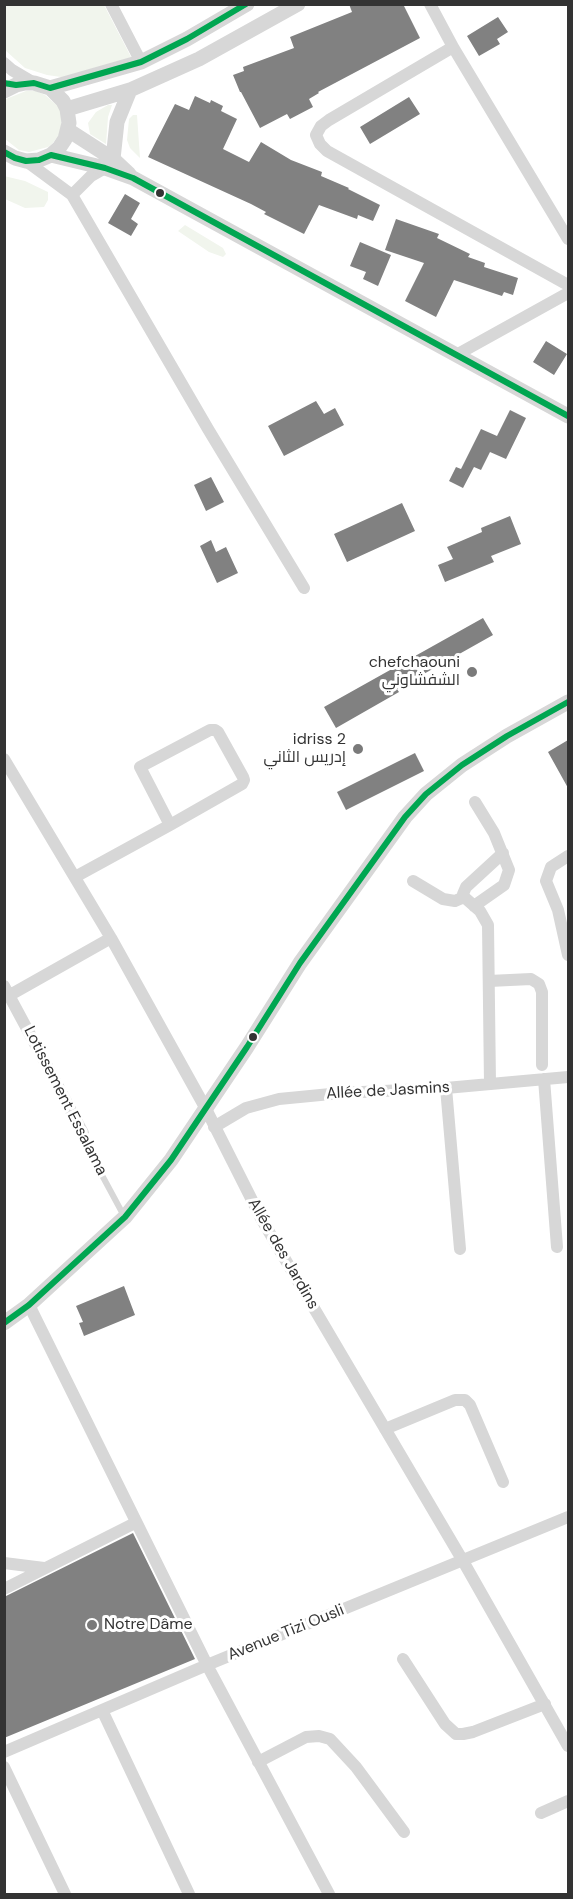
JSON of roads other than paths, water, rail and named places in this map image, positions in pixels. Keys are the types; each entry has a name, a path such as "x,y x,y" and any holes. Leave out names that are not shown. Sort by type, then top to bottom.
{"street":[{"path":"111,4 141,62"},
{"path":"50,88 141,62 187,39 247,4"},
{"path":"67,109 130,90 199,59 298,4"},
{"path":"430,4 568,239"},
{"path":"453,46 329,120 321,126 316,135 320,144 327,151 568,285"},
{"path":"4,63 34,83 57,93 67,109 68,130 65,139 51,155 39,160 26,161 4,152"},
{"path":"8,86 34,83"},
{"path":"72,195 91,176 109,163 117,122 130,90"},
{"path":"68,130 109,163 133,178 568,416"},
{"path":"51,155 109,163"},
{"path":"26,161 72,195 208,429 304,588"},
{"path":"458,354 568,293"},
{"path":"4,1323 29,1305 125,1216 171,1160 300,963 405,817 426,794 462,765 507,736 568,702"},
{"path":"75,877 170,825 242,784 244,780 218,732 214,730 140,767 170,825"},
{"name":"Allée des Jardins","path":"4,759 111,938 206,1109 262,1220 463,1561 568,1746"},
{"path":"413,881 443,899 469,902 500,889 507,881 508,866 503,853 475,802"},
{"path":"490,1084 488,926 485,918 469,902 464,890 503,853"},
{"path":"568,856 551,867 546,882 558,910 568,955"},
{"path":"7,991 111,938"},
{"path":"489,981 531,979 539,984 542,992 542,1065"},
{"name":"Lotissement Essalama","path":"7,991 82,1133"},
{"name":"Allée de Jasmins","path":"214,1127 246,1108 279,1099 568,1077"},
{"path":"544,1079 557,1247"},
{"path":"446,1088 460,1250"},
{"path":"29,1305 207,1665 329,1894"},
{"path":"385,1429 454,1400 465,1400 470,1405 503,1482"},
{"name":"Avenue Tizi Ousli","path":"4,1752 207,1665 568,1517"},
{"path":"4,1589 135,1523"},
{"path":"4,1563 45,1568"},
{"path":"403,1659 445,1724 456,1734 473,1732 545,1704"},
{"path":"102,1710 189,1894"},
{"path":"258,1762 306,1737 319,1736 330,1740 356,1767 404,1832"},
{"path":"4,1767 65,1894"},
{"path":"541,1813 568,1801"}],"lane":[{"name":"Lotissement Essalama","path":"82,1133 90,1154 125,1216"}],"place":[{"name":"chefchaouni الشفشاوني","path":"472,672"},
{"name":"idriss 2 إدريس الثاني","path":"358,749"},
{"name":"Notre Dâme","path":"92,1625"}]}
